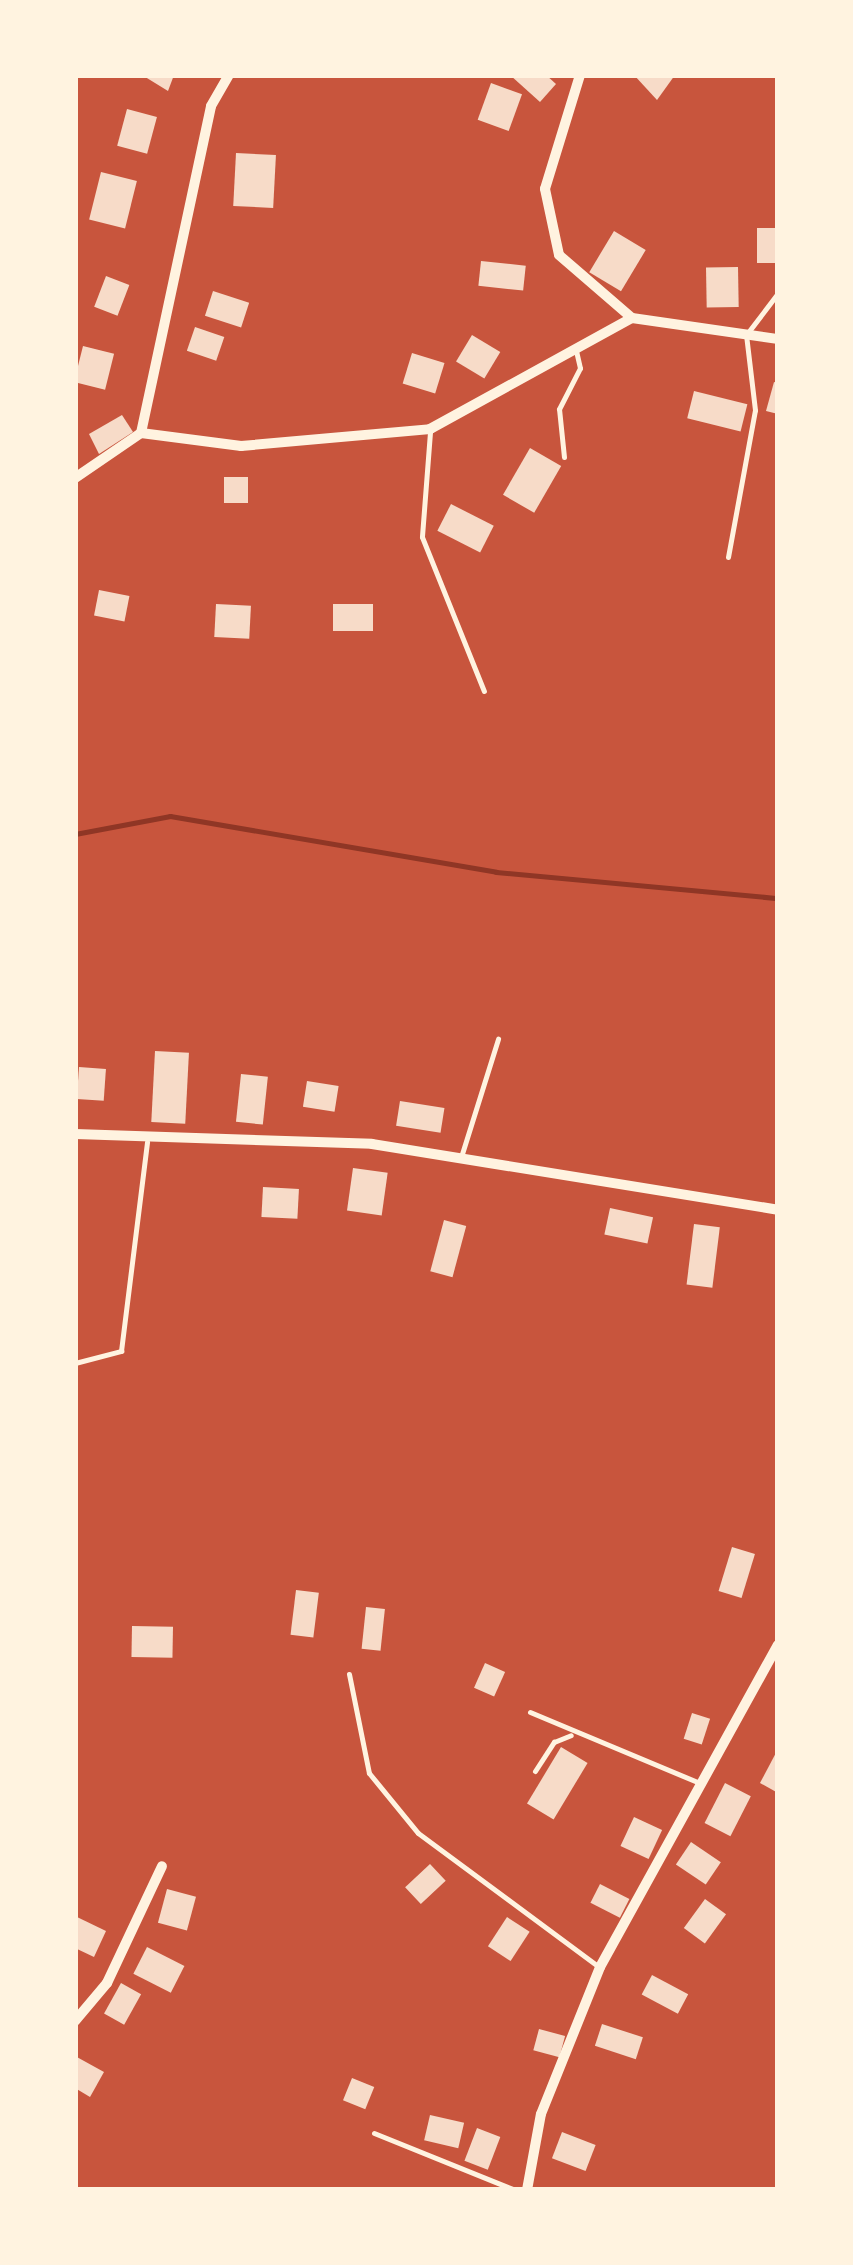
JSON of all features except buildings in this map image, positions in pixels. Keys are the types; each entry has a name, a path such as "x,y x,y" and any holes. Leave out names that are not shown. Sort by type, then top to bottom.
{"street":[{"path":"141,432 212,106 229,75"},
{"path":"580,75 549,166 548,232 560,255 632,318 778,339"},
{"path":"75,478 141,432 242,446 430,429 632,318"},
{"path":"75,1134 147,1142 311,1138 778,1210"},
{"path":"528,2190 541,2114 600,1967 705,1786 778,1646"},
{"path":"75,2020 107,1983 162,1866"}],"lane":[{"path":"728,556 754,410 746,336 778,293"},
{"path":"564,457 559,408 580,368 575,348"},
{"path":"430,429 422,537 484,692"},
{"path":"460,1160 498,1039"},
{"path":"75,1363 120,1351 147,1142"},
{"path":"349,1674 369,1773 418,1833 600,1967"},
{"path":"530,1712 574,1734 705,1786"},
{"path":"535,1772 554,1742 574,1734"},
{"path":"374,2133 515,2190"}],"waterway":[{"path":"75,834 170,816 496,872 778,898"}]}
